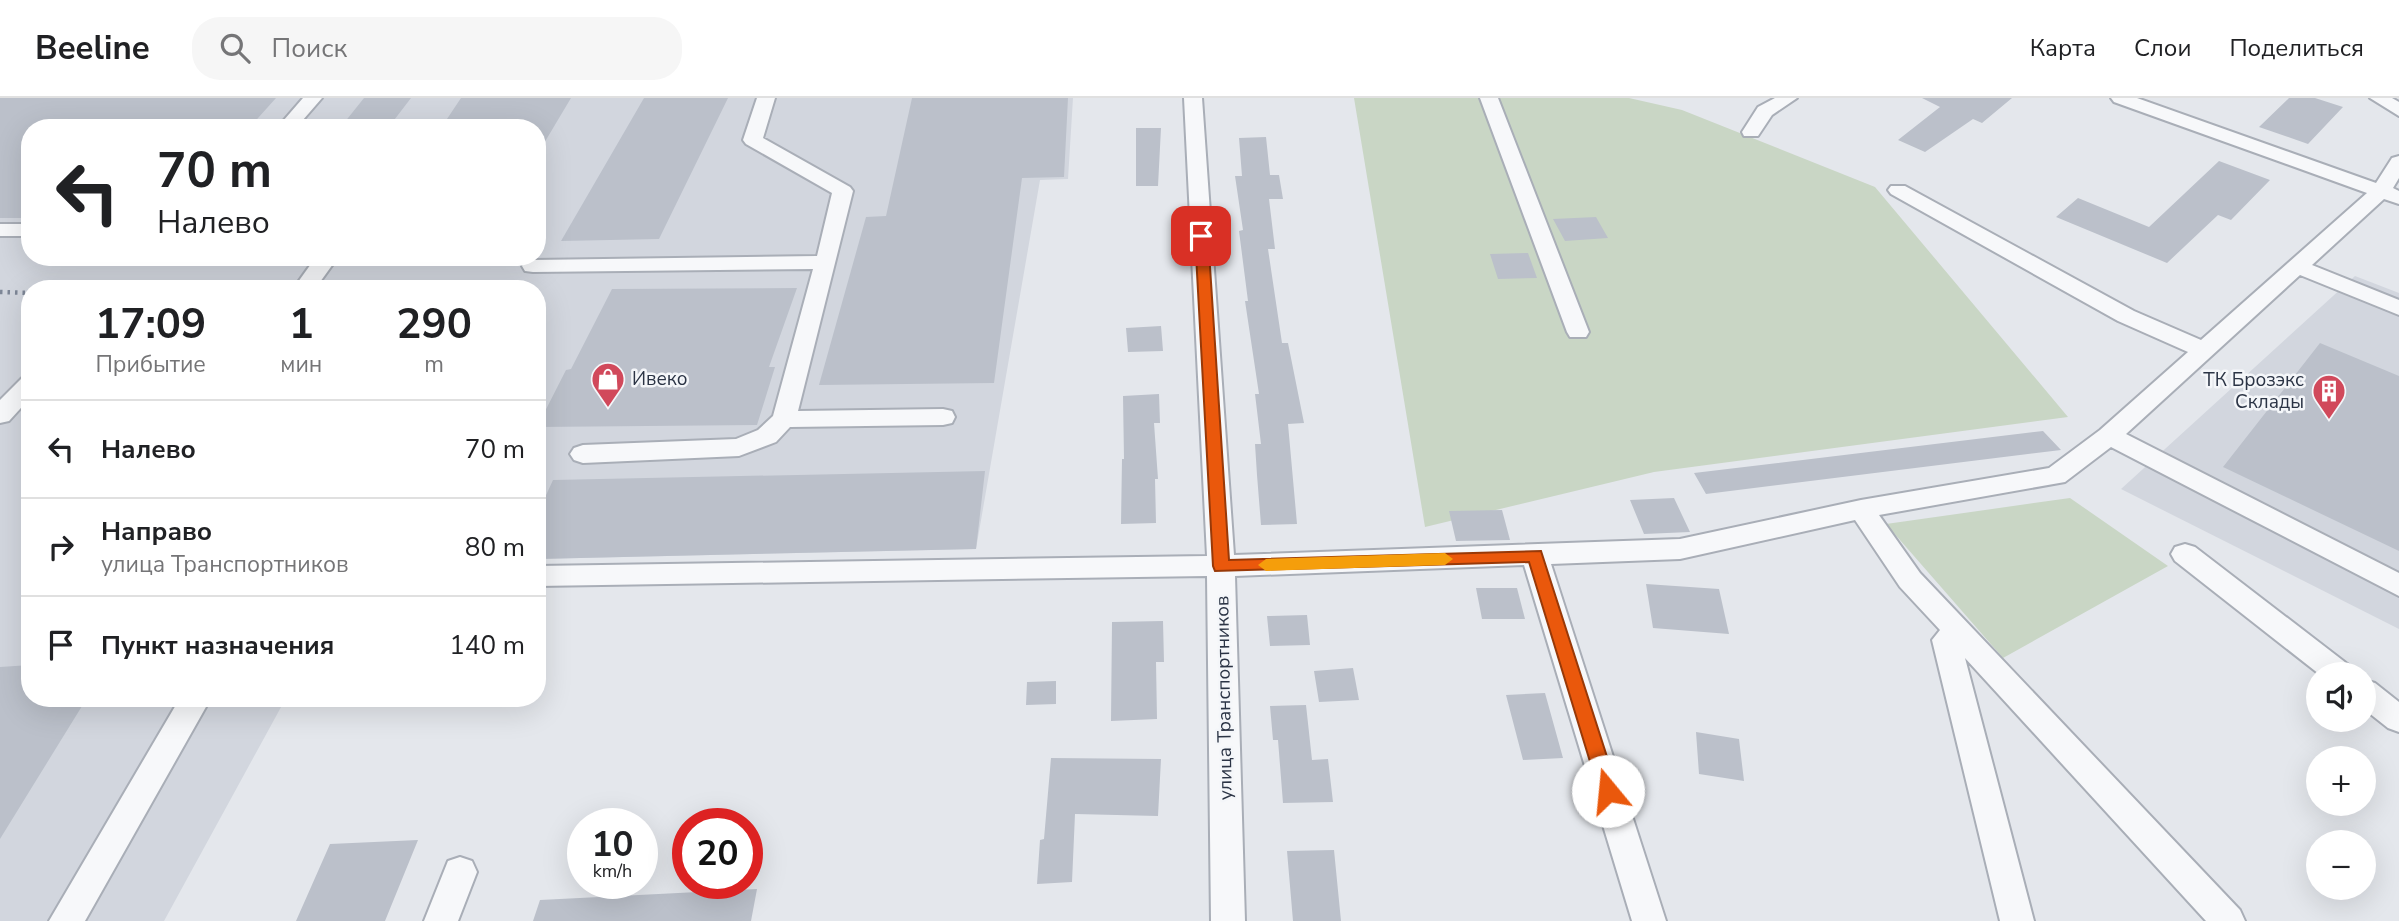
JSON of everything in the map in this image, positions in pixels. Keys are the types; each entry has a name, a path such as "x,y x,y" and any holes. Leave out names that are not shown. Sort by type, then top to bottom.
{"street":[{"path":"294,119 313,98"},
{"path":"583,454 739,447 767,436 784,419 843,191 753,140 766,98"},
{"name":"улица Транспортников","path":"1193,98 1221,566 1228,921"},
{"path":"1489,98 1578,332"},
{"path":"1751,132 1765,111 1788,98"},
{"path":"2120,98 2390,195"},
{"path":"2379,98 2399,110"},
{"path":"546,576 1221,566 1680,549 1861,509 2056,476 2109,436 2299,267 2390,195 2399,162"},
{"path":"0,230 21,230"},
{"path":"546,266 826,262"},
{"path":"2299,267 2399,308"},
{"path":"0,415 21,393"},
{"path":"784,419 943,417"},
{"path":"2109,436 2399,585"},
{"path":"1861,509 1910,580 2228,921"},
{"path":"2185,554 2324,662"},
{"path":"1960,634 1946,640 2017,921"},
{"path":"2376,701 2399,719"}],"lane":[{"path":"1898,190 2126,316 2205,351"},
{"path":"1535,556 1649,921"},
{"path":"66,921 191,707"},
{"path":"441,921 460,872"}],"shaded area":[{"path":"0,98 1073,98 1068,179 1040,180 976,549 546,559 546,280 21,280 21,707 281,707 164,921 0,921"},
{"path":"2355,276 2399,293 2399,629 2121,489"}],"green space":[{"path":"1354,98 1629,98 1682,110 1875,187 2068,417 1654,472 1425,527"},
{"path":"2070,498 2168,566 2003,658 1886,524"}],"building":[{"path":"0,98 276,98 257,119 21,119 21,218 0,218"},
{"path":"364,98 411,98 395,119 347,119"},
{"path":"461,98 571,98 546,140 546,119 447,119"},
{"path":"644,98 728,98 659,239 561,241"},
{"path":"912,98 1068,98 1064,177 1022,178 994,383 819,385 866,217 886,216"},
{"path":"1922,98 2012,98 1982,123 1973,119 1925,152 1898,140 1940,107"},
{"path":"2289,98 2315,98 2343,107 2308,144 2259,127"},
{"path":"1136,128 1161,128 1158,186 1136,186"},
{"path":"1266,137 1270,175 1279,175 1283,199 1269,199 1275,249 1268,249 1282,343 1288,343 1304,423 1288,424 1297,524 1261,525 1255,444 1261,444 1255,394 1259,394 1245,301 1248,301 1239,231 1243,230 1235,176 1242,176 1239,138"},
{"path":"2219,161 2270,180 2231,220 2218,215 2167,263 2056,217 2078,198 2149,227"},
{"path":"1596,217 1608,238 1565,241 1553,219"},
{"path":"1528,253 1537,278 1498,279 1490,254"},
{"path":"797,288 769,367 775,367 757,425 546,427 546,409 566,370 571,369 612,289"},
{"path":"1161,326 1163,351 1128,352 1126,328"},
{"name":"ТК Брозэкс Склады","path":"2320,343 2399,376 2399,551 2223,467"},
{"path":"1159,394 1160,423 1154,423 1158,479 1155,479 1156,523 1121,524 1123,396"},
{"path":"2043,431 2061,450 1706,494 1694,473"},
{"path":"985,471 976,549 546,559 546,495 553,480"},
{"path":"1674,498 1690,532 1644,534 1630,500"},
{"path":"1502,510 1510,540 1456,541 1449,511"},
{"path":"1646,584 1719,589 1729,634 1653,628"},
{"path":"1476,588 1517,588 1525,619 1482,619"},
{"path":"1307,615 1310,645 1270,646 1267,616"},
{"path":"1163,621 1164,662 1156,662 1157,719 1111,721 1112,622"},
{"path":"21,666 21,707 81,707 0,839 0,667"},
{"path":"1353,668 1359,700 1319,702 1314,671"},
{"path":"1056,681 1056,704 1026,705 1027,682"},
{"path":"1545,693 1563,758 1523,760 1506,695"},
{"path":"1306,705 1312,760 1328,759 1333,802 1283,803 1278,740 1273,740 1270,706"},
{"path":"1696,732 1739,739 1744,781 1699,774"},
{"path":"1051,758 1161,759 1158,816 1075,814 1072,882 1037,884 1040,840 1044,839"},
{"path":"418,840 385,921 296,921 330,844"},
{"path":"1334,850 1341,921 1293,921 1287,851"},
{"path":"672,893 672,899 755,899 751,921 533,921 540,900 658,899 658,894"}],"railway":[{"path":"0,292 21,293"}],"slow traffic":[{"path":"1266,565 1445,559"}],"place":[{"name":"Ивеко","path":"608,409"},
{"name":"ТК Брозэкс Склады","path":"2329,421"}],"route":[{"path":"1201,236 1221,566 1535,556 1608,791"}]}
